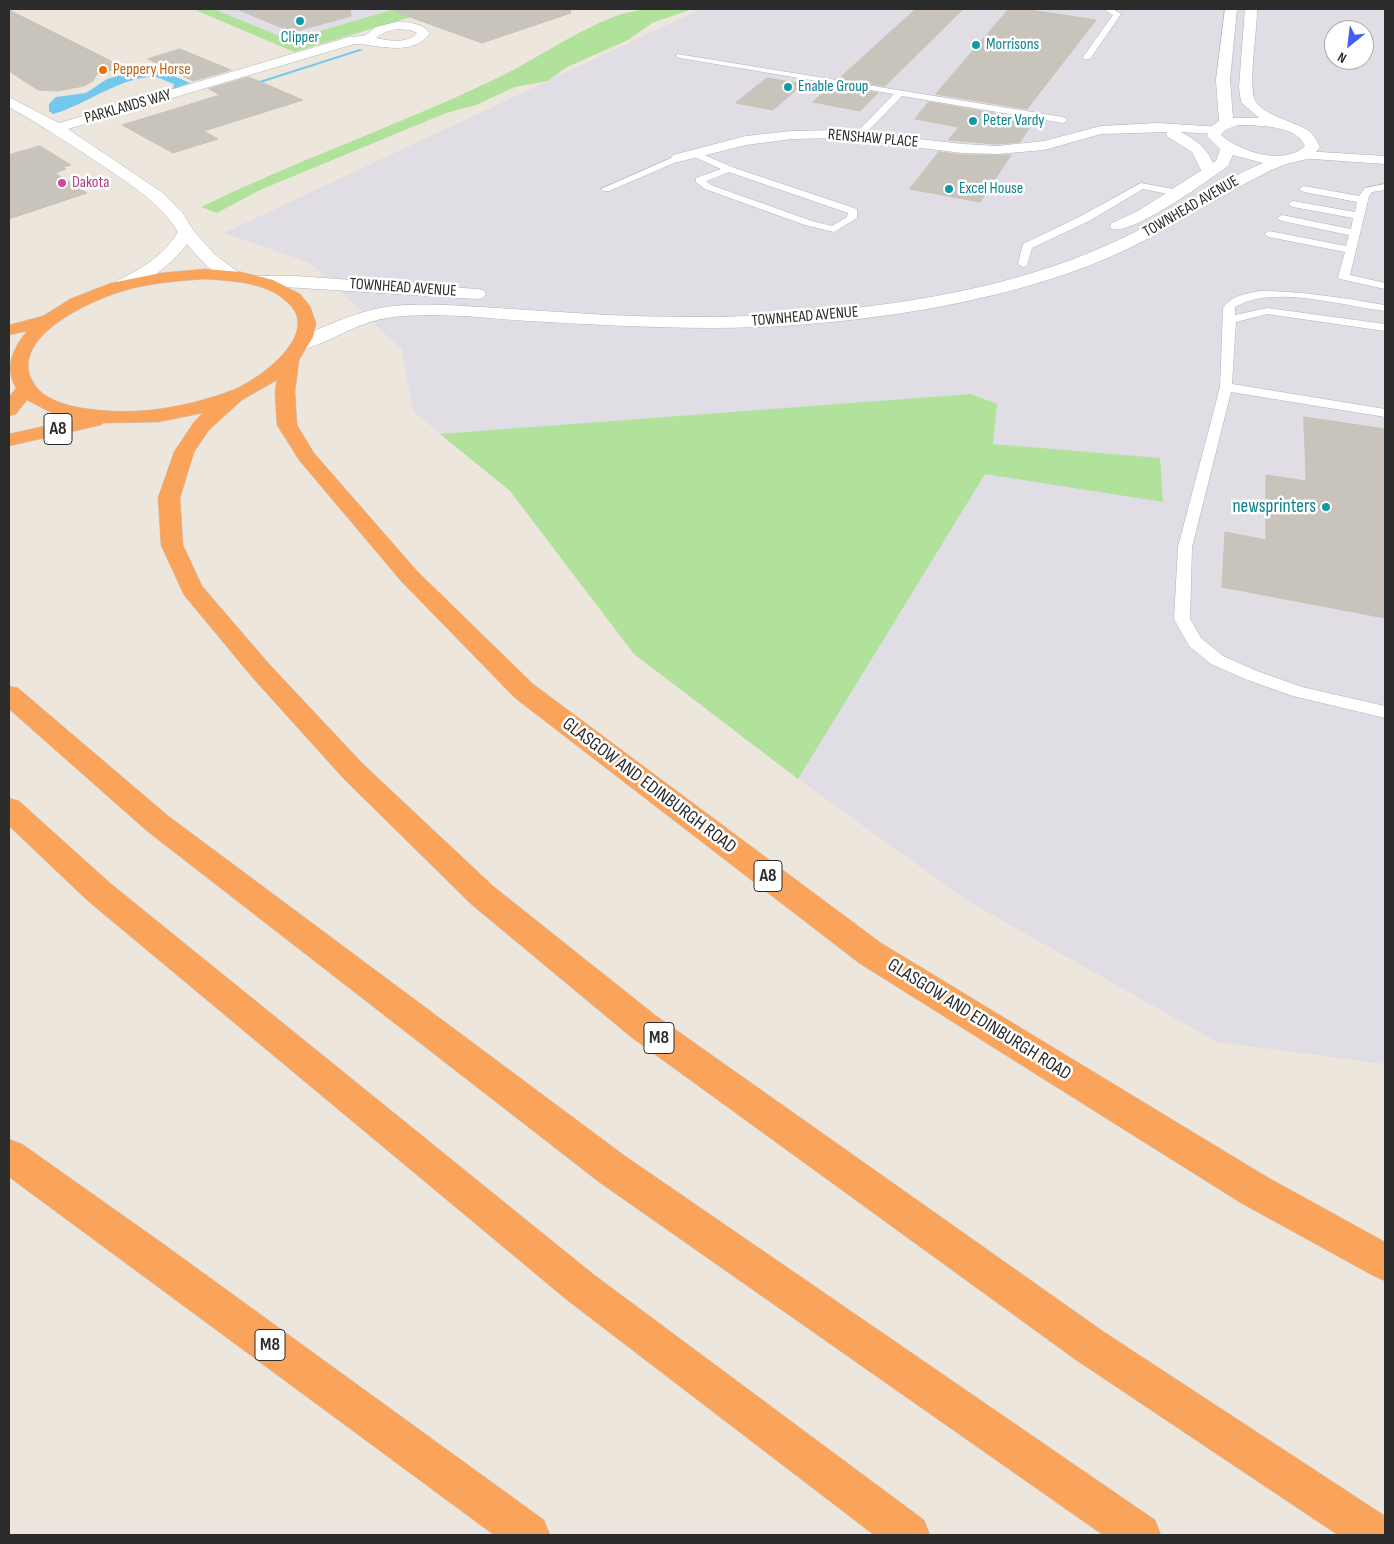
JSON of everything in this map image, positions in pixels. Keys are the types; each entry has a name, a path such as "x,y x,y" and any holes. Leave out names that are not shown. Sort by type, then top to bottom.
{"highway":[{"name":"GLASGOW AND EDINBURGH ROAD","path":"47,322 79,302 119,287 177,276 232,276 276,287 291,296 301,306 306,317 307,330 296,352 285,392 287,425 306,456 409,576 524,691 870,953 1254,1190 1385,1262"},
{"path":"47,322 27,343 19,362 20,375 26,388 39,399 57,408 108,418 174,413 206,406 236,395 257,384 296,352"},
{"path":"9,330 47,322"},
{"path":"9,410 26,388"},
{"name":"M8","path":"236,395 201,426 184,452 169,498 172,545 192,588 261,671 353,771 482,895 643,1026 1090,1346 1376,1535"},
{"name":"A8","path":"9,440 108,418"},
{"path":"9,695 157,823 612,1168 1140,1535"},
{"path":"9,809 99,892 580,1287 909,1535"},
{"name":"M8","path":"9,1156 530,1535"}],"street":[{"path":"1222,136 1223,80 1231,9"},
{"path":"1251,9 1246,86 1248,102 1259,112 1308,137 1385,159"},
{"name":"PARKLANDS WAY","path":"57,128 353,40 371,40"},
{"path":"9,100 57,128 157,196 176,216 186,232 208,258 232,276"},
{"path":"1222,136 1253,121 1284,126"},
{"name":"RENSHAW PLACE","path":"678,158 735,141 785,135 859,135 963,149 998,150 1035,147 1074,139 1100,130 1173,127 1222,136"},
{"name":"RENSHAW PLACE","path":"1146,128 1173,134 1222,136"},
{"name":"RENSHAW PLACE","path":"1173,134 1203,153 1209,173"},
{"path":"1222,136 1254,156 1284,159 1304,155 1385,159"},
{"name":"TOWNHEAD AVENUE","path":"1106,232 1144,214 1223,163 1222,136"},
{"path":"1304,155 1311,151 1313,147 1308,137"},
{"name":"TOWNHEAD AVENUE","path":"296,352 350,322 381,313 406,310 446,310 652,322 715,323 797,319 874,311 949,298 1081,263 1167,223 1245,176 1284,159"},
{"path":"119,287 152,269 169,257 179,246 186,232"},
{"path":"1006,268 1049,256"},
{"name":"TOWNHEAD AVENUE","path":"258,281 296,280 494,295"}],"lane":[{"path":"1087,57 1117,14 1108,9"},
{"path":"680,56 1063,120"},
{"path":"859,135 900,93"},
{"path":"693,153 728,169 853,211 852,218 834,229 717,190 699,180 728,169"},
{"name":"RENSHAW PLACE","path":"606,190 678,158"},
{"name":"TOWNHEAD AVENUE","path":"1023,264 1026,246 1076,224 1141,186 1178,193"},
{"path":"1304,188 1363,200"},
{"path":"1385,188 1369,190 1363,200 1344,277 1385,286"},
{"path":"1293,204 1359,216"},
{"path":"1282,218 1355,232"},
{"path":"1269,234 1351,250"},
{"path":"1385,308 1304,296 1269,294 1244,298 1236,302 1228,311 1230,320 1226,387 1185,547 1182,619 1195,642 1217,660 1251,675 1299,692 1385,712"},
{"path":"1230,320 1256,312 1267,311 1385,328"},
{"path":"1226,387 1385,413"}],"shaded area":[{"path":"214,9 395,9 289,40"},
{"path":"701,9 1385,9 1385,1064 1217,1042 968,901 798,779 634,654 510,491 413,411 402,350 310,263 224,233"}],"green space":[{"path":"193,9 214,9 289,40 395,9 438,9 294,52"},
{"path":"646,9 692,9 652,23 628,40 565,68 548,81 515,87 476,105 446,113 260,190 217,213 201,207 272,174 489,82 597,24 621,14"},
{"path":"971,394 997,404 993,444 1160,458 1163,502 985,474 798,779 634,654 510,491 440,434"}],"water":[{"path":"151,66 190,83 173,89 174,84 160,78 142,78 116,86 65,110 53,114 49,111 49,104 56,97 86,93 107,79"}],"building":[{"name":"Clipper","path":"237,9 350,9 351,16 293,32"},
{"path":"397,9 570,9 571,13 482,43 396,12"},
{"path":"916,9 963,9 885,86 839,79"},
{"path":"1009,9 1023,9 1096,20 1027,109 936,94"},
{"path":"9,10 123,67 97,74 93,81 84,86 58,91 38,90 9,71"},
{"path":"180,49 231,70 193,81 148,59"},
{"path":"249,77 303,100 204,131 218,139 173,153 122,125 220,95 209,89"},
{"path":"767,78 803,84 773,110 736,103"},
{"path":"832,85 878,93 860,111 813,102"},
{"name":"Peter Vardy","path":"929,102 1020,118 1018,121 1032,124 1020,142 997,144 948,140 959,127 915,119"},
{"name":"Dakota","path":"40,146 71,165 63,167 66,169 55,173 87,193 9,219 9,155"},
{"name":"Excel House","path":"939,152 963,155 1011,155 980,202 910,189"},
{"name":"newsprinters","path":"1304,417 1385,429 1385,618 1222,587 1225,532 1266,540 1266,475 1306,481"}],"waterway":[{"path":"249,85 361,50"}],"place":[{"name":"Clipper","path":"300,21"},
{"name":"Morrisons","path":"976,45"},
{"name":"Peppery Horse","path":"103,70"},
{"name":"Enable Group","path":"788,87"},
{"name":"Peter Vardy","path":"973,121"},
{"name":"Dakota","path":"62,183"},
{"name":"Excel House","path":"949,189"},
{"name":"newsprinters","path":"1326,507"}]}
